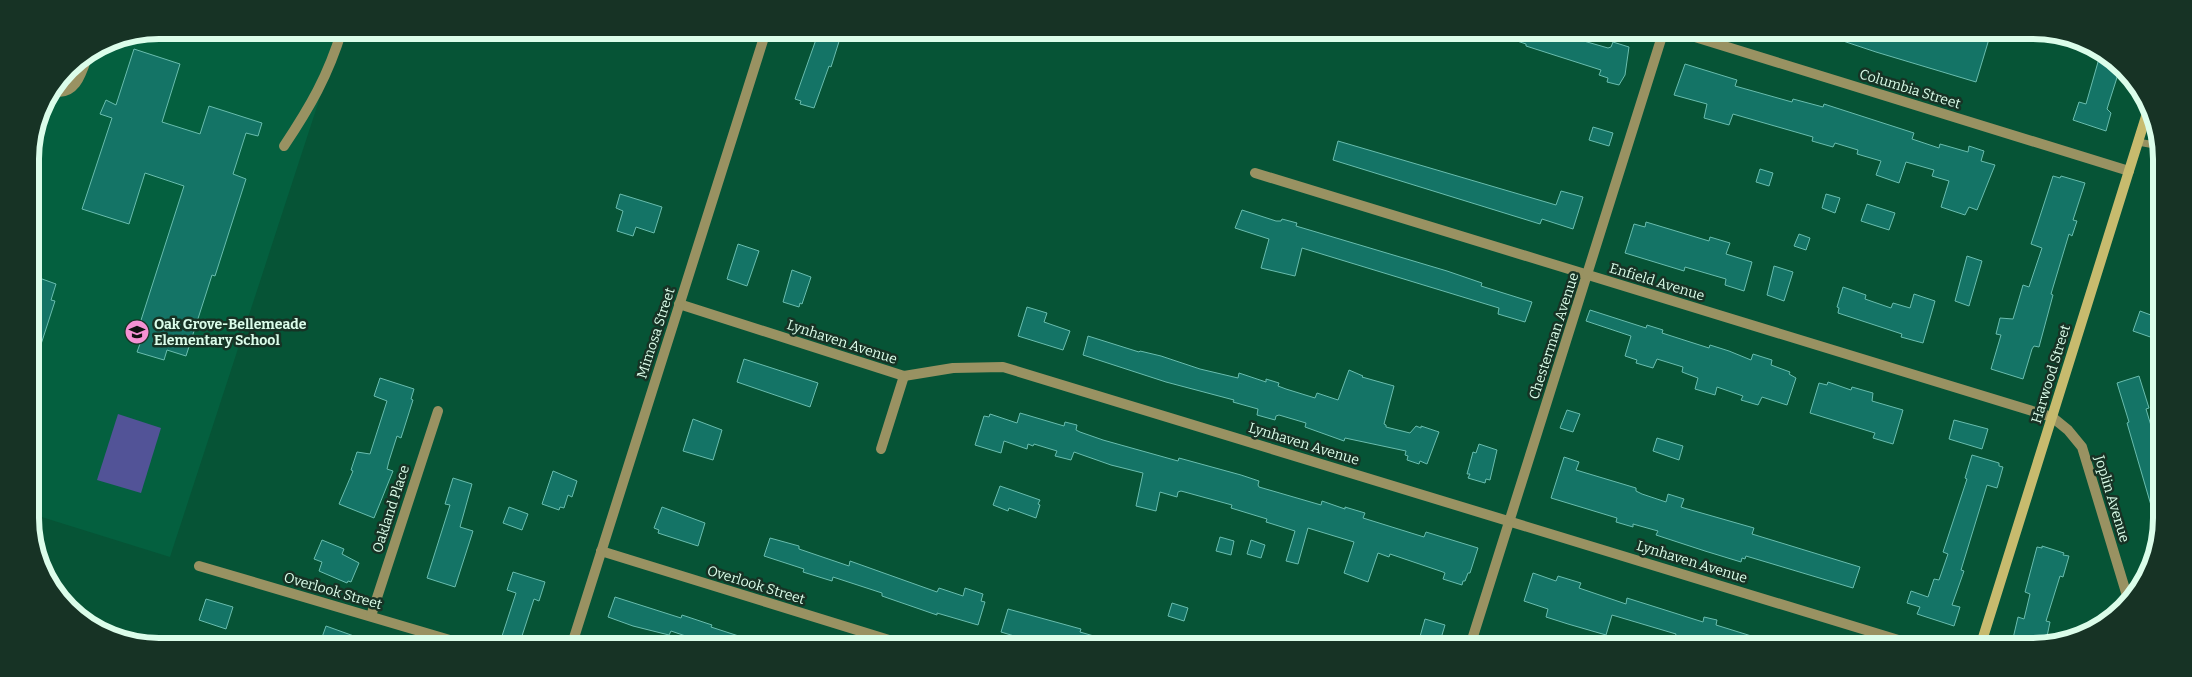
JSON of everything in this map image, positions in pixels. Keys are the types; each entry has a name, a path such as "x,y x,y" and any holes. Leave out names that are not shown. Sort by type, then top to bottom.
{"street":[{"path":"284,146 307,111 331,66 339,39"},
{"name":"Mimosa Street","path":"574,638 763,39"},
{"name":"Chesterman Avenue","path":"1473,638 1661,39"},
{"name":"Columbia Street","path":"1698,39 2129,171"},
{"path":"59,93 72,89 81,76 84,65"},
{"name":"Harwood Street","path":"1983,638 2146,117"},
{"name":"Enfield Avenue","path":"1255,173 2052,416"},
{"name":"Lynhaven Avenue","path":"679,304 904,376 953,368 1004,367 1892,638"},
{"path":"881,449 904,376"},
{"name":"Oakland Place","path":"371,616 438,411"},
{"name":"Joplin Avenue","path":"2052,416 2068,430 2082,447 2126,593"},
{"name":"Overlook Street","path":"601,551 883,638"},
{"name":"Overlook Street","path":"199,566 444,638"}],"lane":[{"path":"2138,142 2152,145"}],"shaded area":[{"name":"Oak Grove-Bellemeade Elementary School","path":"159,39 339,39 170,557 39,516 39,151 41,135 51,106 61,90 72,89 82,67 92,59 113,48 135,41"},
{"path":"118,414 161,428 141,493 97,480"}],"building":[{"path":"816,39 840,39 831,67 829,66 814,108 800,104 801,101 795,99"},
{"path":"1511,39 1577,39 1608,48 1611,47 1613,42 1629,47 1625,75 1619,85 1607,82 1608,78 1599,75 1601,70 1526,46 1526,44"},
{"path":"1837,39 1989,39 1976,82"},
{"path":"134,49 180,64 162,122 200,134 209,106 262,123 258,136 246,133 233,174 246,179 215,276 212,275 186,356 167,350 164,360 137,352 141,341 135,339 184,186 145,173 129,224 82,209 112,118 100,114 106,100 116,105"},
{"path":"2099,58 2118,75 2107,109 2111,113 2106,131 2073,120 2079,102 2086,104"},
{"path":"1685,64 1737,80 1735,86 1792,102 1793,99 1823,107 1824,104 1914,133 1912,139 1939,148 1940,144 1968,152 1969,146 1984,151 1981,161 1995,165 1977,210 1969,207 1965,215 1941,207 1949,181 1932,176 1934,170 1906,162 1899,183 1876,175 1881,161 1857,154 1858,150 1835,143 1833,147 1812,141 1813,137 1733,114 1729,125 1704,118 1707,104 1674,95"},
{"path":"1593,127 1613,133 1609,146 1589,140"},
{"path":"1338,141 1556,205 1561,191 1583,197 1573,229 1542,219 1540,224 1333,160"},
{"path":"1760,169 1773,173 1769,186 1756,182"},
{"path":"2053,176 2060,178 2061,176 2085,183 2073,220 2077,221 2072,236 2069,234 2051,294 2053,295 2039,347 2034,346 2032,349 2023,379 1991,369 2001,335 1996,334 2000,318 2013,319 2023,285 2029,287 2042,248 2031,244"},
{"path":"620,194 662,207 654,233 636,227 633,236 617,231 623,211 616,208"},
{"path":"1826,194 1840,198 1835,213 1822,208"},
{"path":"1867,204 1895,213 1889,230 1861,221"},
{"path":"1242,210 1276,221 1281,221 1282,219 1297,223 1296,226 1447,271 1482,283 1481,286 1532,302 1525,322 1498,314 1499,308 1302,248 1295,276 1261,268 1269,239 1235,228"},
{"path":"1646,222 1709,241 1710,237 1730,243 1726,254 1752,262 1744,291 1725,285 1726,279 1685,267 1684,271 1625,253 1634,224 1645,227"},
{"path":"1799,234 1810,238 1806,250 1794,246"},
{"path":"738,244 759,251 747,286 727,279"},
{"path":"1967,256 1982,261 1969,306 1955,301"},
{"path":"1774,266 1793,272 1784,301 1767,295"},
{"path":"792,270 811,277 802,304 800,303 799,307 783,302"},
{"path":"39,278 56,284 51,300 55,301 39,351"},
{"path":"1843,287 1866,295 1865,299 1891,308 1893,303 1910,308 1914,294 1935,301 1923,343 1901,337 1902,334 1838,313 1839,308 1837,307"},
{"path":"1027,307 1047,313 1044,322 1070,331 1063,350 1018,336"},
{"path":"1590,310 1646,328 1647,325 1663,330 1662,333 1709,348 1710,345 1751,360 1753,354 1772,360 1771,365 1790,372 1789,374 1796,378 1787,405 1762,397 1758,405 1741,400 1743,396 1717,387 1715,395 1695,389 1698,378 1682,372 1683,367 1657,359 1653,368 1636,363 1637,360 1625,356 1631,336 1586,321"},
{"path":"2140,311 2153,316 2153,338 2133,331"},
{"path":"1088,336 1200,369 1238,378 1239,373 1266,382 1266,379 1279,383 1278,386 1315,398 1317,393 1338,400 1349,370 1362,377 1394,386 1384,424 1386,427 1410,433 1416,426 1421,428 1421,426 1439,432 1427,464 1420,461 1419,464 1407,460 1406,451 1345,438 1344,441 1305,427 1306,423 1279,415 1276,416 1275,420 1257,415 1258,409 1233,402 1234,400 1166,382 1083,355"},
{"path":"744,359 818,383 810,407 737,382"},
{"path":"2139,376 2149,408 2146,409 2153,432 2153,512 2127,423 2129,422 2117,383"},
{"path":"380,378 414,389 411,399 413,400 401,438 397,436 389,461 387,469 393,471 374,518 339,504 353,471 351,470 357,452 370,454 387,401 374,396"},
{"path":"1828,382 1851,390 1852,387 1873,393 1872,401 1903,410 1893,444 1873,438 1875,433 1810,413 1819,383 1827,385"},
{"path":"1567,410 1580,414 1573,432 1560,428"},
{"path":"1020,413 1064,426 1065,422 1077,425 1076,430 1103,440 1178,461 1179,458 1241,475 1259,481 1259,487 1321,505 1322,501 1345,509 1345,507 1365,513 1363,518 1424,537 1426,532 1478,548 1470,573 1468,573 1462,585 1443,579 1445,573 1443,572 1390,554 1389,557 1378,553 1368,582 1344,573 1354,542 1308,528 1298,564 1286,561 1295,531 1266,522 1267,519 1231,508 1232,505 1181,491 1178,492 1177,497 1160,492 1156,511 1136,506 1143,473 1111,465 1074,452 1071,460 1055,456 1057,451 1034,444 1033,446 1028,444 1027,449 1004,441 1001,453 975,445 984,416 989,417 990,414 1017,423"},
{"path":"693,419 722,430 713,460 683,451"},
{"path":"1954,420 1988,429 1982,449 1949,439"},
{"path":"1657,438 1683,446 1679,460 1653,451"},
{"path":"1479,444 1497,450 1490,480 1486,479 1485,483 1468,478 1470,474 1467,474 1473,452 1476,453"},
{"path":"1972,455 1999,463 1999,466 2003,467 1997,488 1987,485 1961,570 1964,571 1952,605 1960,607 1954,626 1917,614 1920,607 1907,603 1911,591 1928,597 1934,579 1939,580 1948,554 1943,552 1967,479 1965,478"},
{"path":"1564,457 1579,462 1576,470 1636,488 1636,491 1642,494 1666,502 1668,494 1684,499 1681,507 1754,528 1752,534 1860,567 1853,588 1746,556 1745,559 1742,558 1741,562 1656,535 1658,531 1633,524 1633,527 1616,522 1617,518 1551,498"},
{"path":"553,471 577,481 572,497 568,495 564,508 560,507 559,510 542,504"},
{"path":"453,478 472,484 460,527 473,531 455,587 427,578 450,505 445,504"},
{"path":"1000,486 1040,500 1036,518 1009,508 1008,511 993,505"},
{"path":"509,507 528,514 522,530 503,523"},
{"path":"662,507 705,523 698,546 658,533 659,530 654,528"},
{"path":"1220,537 1234,541 1231,555 1216,551"},
{"path":"770,538 799,546 799,549 849,566 850,561 937,592 939,588 963,596 965,588 983,594 981,601 985,602 978,625 937,613 937,615 882,596 882,593 833,577 832,581 803,572 804,569 764,556"},
{"path":"322,540 344,549 342,554 359,563 351,582 348,581 347,583 319,571 322,562 314,559"},
{"path":"1251,540 1265,545 1261,558 1247,554"},
{"path":"2042,546 2069,556 2063,577 2060,576 2046,621 2050,622 2047,637 2013,638 2018,617 2024,619 2030,594 2025,592 2037,547 2042,548"},
{"path":"513,572 545,582 539,601 534,599 521,638 502,636 516,593 507,590"},
{"path":"1533,573 1556,581 1558,576 1581,583 1579,588 1626,604 1627,598 1703,622 1704,617 1717,620 1716,625 1758,638 1675,638 1676,634 1612,615 1606,635 1546,617 1548,609 1524,601"},
{"path":"615,597 681,618 682,615 745,638 691,638 671,631 669,635 633,626 608,617"},
{"path":"206,599 233,607 226,629 199,620"},
{"path":"1172,603 1188,608 1184,621 1168,616"},
{"path":"1008,609 1081,629 1080,632 1101,638 1021,638 1001,632"},
{"path":"1425,619 1445,625 1441,638 1420,638"},
{"path":"326,626 359,638 322,638"}],"place":[{"name":"Oak Grove-Bellemeade Elementary School","path":"137,332"}]}
